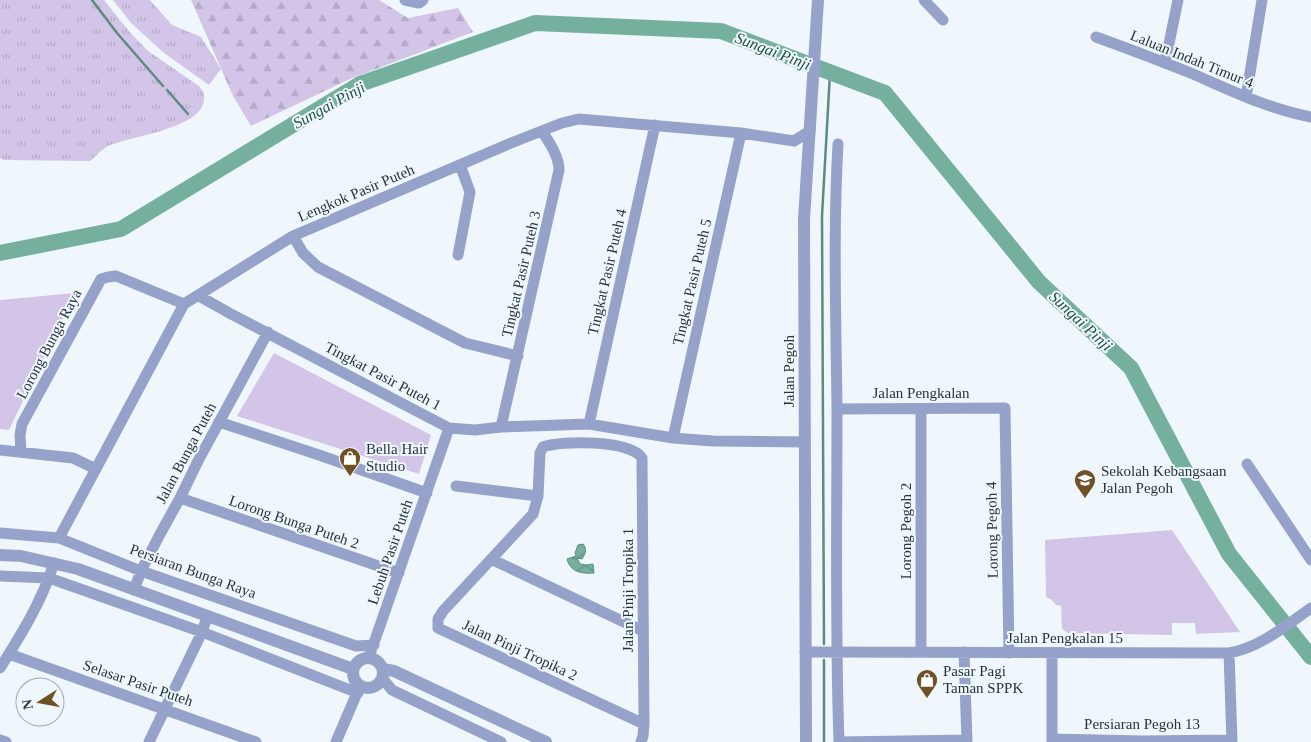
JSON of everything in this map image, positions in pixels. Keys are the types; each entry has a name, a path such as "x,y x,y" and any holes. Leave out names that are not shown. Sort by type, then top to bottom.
{"street":[{"path":"405,0 419,3 423,0"},
{"path":"1165,63 1178,0"},
{"path":"1246,97 1262,0"},
{"name":"Jalan Pegoh","path":"806,742 804,219 817,1"},
{"path":"925,1 944,20"},
{"name":"Laluan Indah Timur 4","path":"1096,37 1276,109 1311,117"},
{"name":"Lengkok Pasir Puteh","path":"184,304 293,236 562,123 579,119 741,133 794,141"},
{"name":"Tingkat Pasir Puteh 4","path":"589,424 655,125"},
{"path":"808,157 794,141 810,129"},
{"name":"Tingkat Pasir Puteh 3","path":"501,427 559,170 558,162 542,131"},
{"name":"Tingkat Pasir Puteh 5","path":"673,438 741,133"},
{"path":"838,144 835,208 839,742 967,741 964,652"},
{"path":"458,255 470,192 460,165"},
{"path":"293,236 303,253 318,267 465,343 518,356"},
{"name":"Lorong Bunga Raya","path":"21,452 20,434 22,424 101,280 116,276 184,304"},
{"name":"Tingkat Pasir Puteh 1","path":"199,296 449,428 475,430 501,427 589,424 673,438 713,441 805,442"},
{"path":"58,538 184,304"},
{"name":"Jalan Bunga Puteh","path":"134,590 141,571 198,461 268,332"},
{"name":"Jalan Pengkalan","path":"836,409 1005,408"},
{"name":"Lorong Pegoh 4","path":"1005,408 1008,652"},
{"name":"Lorong Pegoh 2","path":"922,409 922,652"},
{"path":"220,422 427,493"},
{"name":"Lebuh Pasir Puteh","path":"369,658 449,428"},
{"name":"Jalan Pinji Tropika 1","path":"538,496 540,453 543,447 550,444 580,441 625,448 639,454 642,458 644,724 641,742"},
{"path":"0,450 73,458 96,469"},
{"path":"1247,464 1311,560"},
{"path":"456,486 538,496 533,514 491,559 643,631"},
{"name":"Lorong Bunga Puteh 2","path":"180,498 399,573"},
{"name":"Persiaran Bunga Raya","path":"0,533 58,538 141,571 356,646 374,645"},
{"path":"0,555 21,556 78,569 353,669"},
{"name":"Jalan Pinji Tropika 2","path":"491,559 443,611 438,619 438,628 644,724"},
{"path":"0,668 30,618 54,563"},
{"path":"0,576 49,578 359,690 373,688 379,684 383,674"},
{"name":"Jalan Pengkalan 15","path":"805,652 1229,653 1241,651 1267,639 1311,608"},
{"path":"150,742 202,632 207,617"},
{"path":"1052,653 1052,740"},
{"path":"1229,653 1232,741"},
{"name":"Selasar Pasir Puteh","path":"9,654 165,709 236,738 256,742"},
{"path":"359,690 355,682 353,669 359,660 375,659 392,690 501,742"},
{"path":"383,674 394,671 546,742"},
{"path":"336,742 359,690"},
{"path":"0,740 6,742"},
{"name":"Persiaran Pegoh 13","path":"1052,740 1232,741"}],"green space":[{"path":"0,0 104,0 148,51 199,86 204,93 203,105 197,114 187,121 108,146 90,161 4,160 0,158"},
{"path":"113,0 150,0 172,25 201,37 221,69 209,85 164,53 131,23"},
{"path":"191,0 379,0 408,18 458,8 473,32 350,79 251,126 233,96"},
{"path":"75,293 9,430 0,429 0,300"},
{"path":"274,353 431,435 419,474 237,416"},
{"path":"1172,530 1240,632 1196,634 1195,623 1172,623 1172,635 1068,633 1062,629 1061,606 1056,605 1046,597 1045,540"}],"water":[{"path":"583,544 585,549 584,555 582,559 577,558 580,564 593,564 594,573 577,571 571,567 567,559 576,556 575,553 578,545"}],"waterway":[{"path":"92,0 117,33 163,86"},
{"name":"Sungai Pinji","path":"0,253 121,229 360,84 535,23 721,31 885,93 1039,282 1131,368 1229,554 1311,657"},
{"path":"824,644 822,216 830,73"},
{"path":"167,90 188,114"},
{"path":"824,660 824,742"}],"place":[{"name":"Bella Hair Studio","path":"350,477"},
{"name":"Sekolah Kebangsaan Jalan Pegoh","path":"1085,499"},
{"name":"Pasar Pagi Taman SPPK","path":"927,699"}]}
